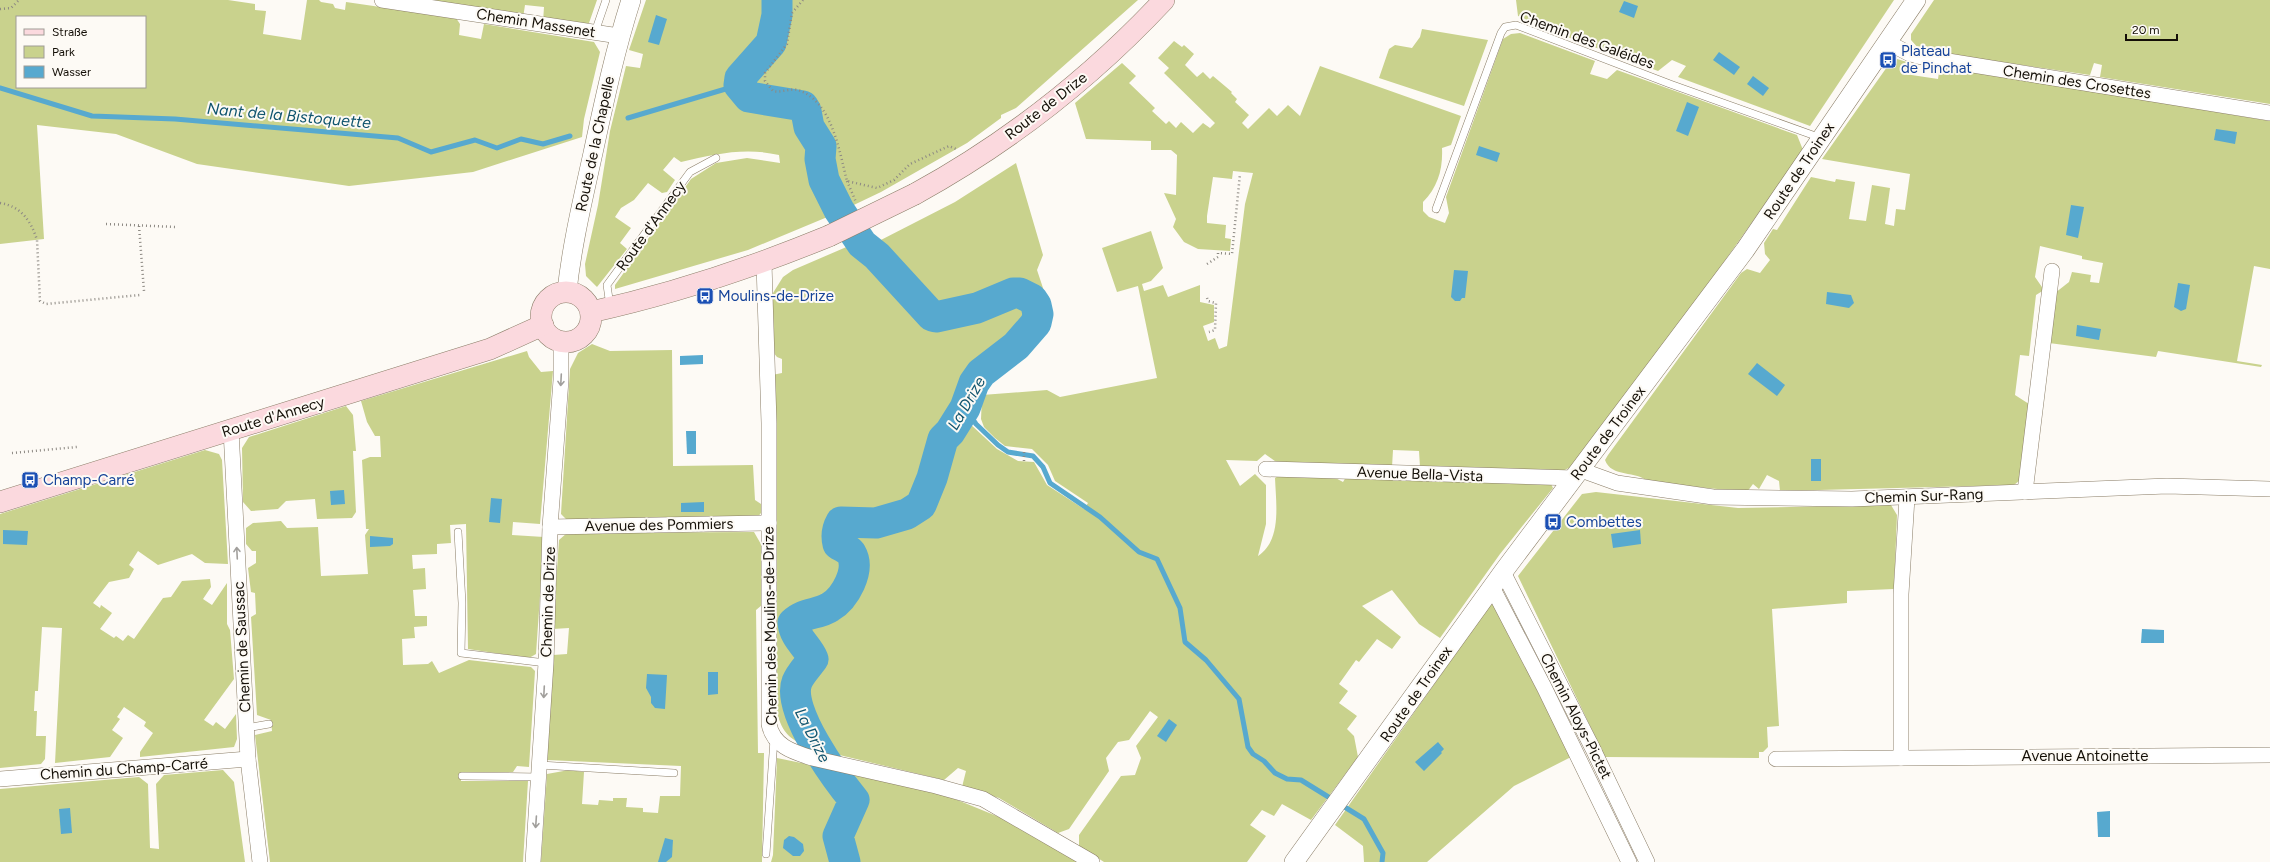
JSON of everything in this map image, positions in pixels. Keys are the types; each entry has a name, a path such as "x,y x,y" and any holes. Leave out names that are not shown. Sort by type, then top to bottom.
{"main road":[{"name":"Route de Drize","path":"764,263 829,236 915,194 968,164 1012,134 1066,93 1120,45 1164,0"},
{"path":"601,310 583,298 567,291 552,296 546,302 542,309 543,326 550,335 561,341 575,340 585,334 592,320 601,310 650,299 764,263"},
{"name":"Route d'Annecy","path":"0,502 490,349 543,326"}],"street":[{"name":"Chemin Massenet","path":"382,0 619,36"},
{"name":"Route de la Chapelle","path":"567,291 581,208 619,36 631,0"},
{"name":"Route de Troinex","path":"1294,862 1502,572 1736,262 1916,0"},
{"name":"Chemin des Crosettes","path":"1887,42 1917,56 2270,113"},
{"name":"Chemin des Moulins-de-Drize","path":"764,263 769,423 769,724 774,739 793,752 812,758 870,770 983,799 1092,862"},
{"path":"2025,492 2052,271"},
{"name":"Chemin de Drize","path":"533,862 546,663 550,527 561,380 561,341"},
{"name":"Chemin de Saussac","path":"231,430 248,759 260,862"},
{"name":"Avenue Bella-Vista","path":"1266,469 1577,474"},
{"name":"Chemin Sur-Rang","path":"1577,474 1617,483 1713,497 1852,499 1907,498 2167,486 2270,489"},
{"path":"1900,758 1902,594 1907,498"},
{"name":"Avenue des Pommiers","path":"550,527 768,523"},
{"name":"Chemin Aloys-Pictet","path":"1502,572 1593,749 1647,862"},
{"path":"1492,587 1544,688 1629,862"},
{"name":"Avenue Antoinette","path":"1776,759 2270,755"},
{"name":"Chemin du Champ-Carré","path":"0,779 248,759"}],"lane":[{"path":"595,32 606,0"},
{"name":"Chemin des Galéides","path":"1436,208 1501,33 1510,25 1516,25 1670,84 1821,138"},
{"name":"Route d'Annecy","path":"601,310 607,285 690,172 716,158"},
{"path":"458,532 462,603 461,653 546,663"},
{"path":"246,728 269,724"},
{"path":"766,854 774,739"},
{"path":"462,776 540,771 674,773"}],"path":[{"path":"0,9 11,8 19,0"},
{"path":"803,0 792,13 787,44 765,73 765,81 773,91 797,90 818,102 830,124 847,181 877,188 894,180 910,164 949,146 960,152 968,164"},
{"path":"1207,264 1218,256 1218,253 1232,254 1240,174"},
{"path":"0,203 11,205 23,213 35,232 37,240 40,301 46,304 140,295"},
{"path":"106,224 176,227"},
{"path":"139,226 144,291"},
{"path":"1208,298 1208,301 1216,303 1216,330 1210,332"},
{"path":"12,453 77,447"},
{"path":"1024,450 1024,461"}],"green space":[{"path":"0,0 228,0 255,4 255,10 266,11 263,34 301,40 307,0 319,0 321,2 333,4 335,8 345,10 346,2 456,18 460,24 459,35 481,39 484,24 594,42 600,52 584,119 582,137 473,172 349,186 197,164 116,134 37,125 44,239 0,244"},
{"path":"400,0 597,0 589,23 583,27 543,22 544,7 525,5 523,18"},
{"path":"646,0 1138,0 1016,108 1001,115 1001,118 967,143 881,192 837,213 748,250 615,289 615,285 691,179 716,163 747,158 780,163 779,155 754,152 730,152 681,162 674,157 663,170 675,180 667,192 662,193 648,183 634,200 621,208 615,217 631,228 620,243 627,249 597,287 586,276 585,264 598,205 610,131 626,66 640,68 643,54 629,50"},
{"path":"1516,0 1894,0 1810,126 1678,77 1686,66 1672,60 1658,71 1554,32 1550,25 1541,22 1536,25 1518,16"},
{"path":"1934,0 2270,0 2270,104 2100,77 2102,65 2094,63 2090,75 1920,50 1911,40 1911,34"},
{"path":"1422,29 1488,40 1464,106 1379,78 1389,49 1395,45 1412,48 1420,37"},
{"path":"1520,33 1595,61 1590,74 1607,79 1617,70 1797,135 1803,150 1707,286 1573,466 1556,474 1420,467 1419,451 1393,450 1392,467 1279,464 1265,454 1257,461 1226,460 1240,486 1255,474 1266,485 1266,524 1258,556 1266,549 1271,541 1274,531 1276,521 1275,478 1282,474 1330,475 1343,482 1346,477 1551,484 1553,488 1500,554 1440,638 1419,624 1392,590 1362,606 1401,637 1392,649 1377,639 1359,662 1356,660 1339,684 1348,691 1339,703 1357,716 1347,729 1354,736 1358,757 1311,820 1282,804 1274,816 1262,810 1250,825 1266,836 1247,862 1104,862 1079,846 1079,835 1121,776 1135,775 1141,758 1136,746 1158,717 1150,711 1129,740 1118,742 1106,758 1109,771 1069,829 1058,833 999,798 962,787 966,771 958,768 944,780 810,748 802,745 787,733 780,723 776,708 772,375 782,373 782,359 777,357 773,352 773,293 783,277 793,270 858,242 875,243 955,202 1016,163 1043,255 1037,270 1047,300 1049,323 1032,347 986,382 982,395 1047,390 1060,397 1157,378 1138,286 1117,292 1102,248 1151,231 1163,268 1151,281 1142,284 1144,291 1163,285 1168,297 1200,285 1200,302 1214,305 1214,322 1203,326 1208,341 1215,338 1219,349 1227,346 1245,204 1253,173 1233,171 1232,179 1213,177 1207,223 1226,225 1225,238 1231,239 1230,251 1198,249 1184,242 1173,227 1176,219 1164,193 1176,195 1177,155 1171,150 1151,150 1151,141 1086,139 1075,103 1122,63 1136,76 1129,83 1155,108 1152,111 1166,124 1169,121 1176,128 1181,122 1193,133 1203,123 1210,128 1215,123 1164,73 1169,68 1158,58 1174,41 1182,47 1184,45 1194,54 1185,65 1197,77 1203,72 1210,79 1213,76 1232,92 1231,93 1237,99 1235,102 1249,115 1242,123 1248,129 1269,108 1277,116 1288,105 1300,116 1320,66 1461,116 1451,145 1442,148 1442,163 1436,184 1423,202 1423,211 1429,217 1445,223 1449,213 1446,197 1503,39 1511,34","holes":["982,396 981,419 984,427 1005,446 1032,449 1048,465 1055,481 1088,503 1084,509 1047,485 1034,462 1018,461 997,449 969,423 973,407"]},
{"path":"1897,59 1907,62 1905,74 1938,79 1940,66 2270,121 2270,269 2254,266 2237,361 2262,365 2261,367 2158,351 2156,357 2049,343 2055,293 2069,282 2072,272 2091,275 2090,282 2099,283 2103,263 2082,259 2082,256 2040,246 2035,277 2044,290 2036,295 2029,356 2020,355 2015,395 2029,404 2019,481 2014,485 1780,491 1779,481 1767,475 1759,489 1753,484 1747,492 1648,482 1637,476 1618,472 1608,466 1605,460 1608,455 1741,273 1747,269 1760,273 1770,260 1765,254 1764,243 1773,229 1777,230 1811,177 1835,182 1836,179 1855,182 1849,219 1866,221 1872,185 1890,188 1885,224 1894,226 1896,209 1905,210 1910,174 1822,159 1887,67 1895,68"},
{"path":"592,344 610,351 672,350 673,466 753,465 755,500 761,504 761,513 756,519 568,521 561,514 570,369 578,353"},
{"path":"527,351 529,357 541,372 553,371 540,524 513,522 512,535 544,537 536,654 529,658 468,649 466,524 450,525 451,543 437,544 437,554 412,555 413,569 425,568 426,589 413,590 415,616 427,616 427,626 414,627 415,638 402,639 403,665 428,664 432,661 439,673 469,660 531,667 535,671 529,767 517,766 513,772 461,772 461,781 528,781 523,862 270,862 255,735 272,731 271,720 257,715 251,617 256,614 255,593 251,592 248,568 256,563 256,551 252,551 246,544 246,528 253,523 281,521 287,528 318,527 321,576 368,574 365,535 369,529 366,529 362,460 370,457 381,457 380,436 375,436 367,422 361,401"},
{"path":"346,406 353,415 356,451 353,451 356,512 352,518 317,519 315,499 286,501 278,509 251,511 243,502 242,448 249,437"},
{"path":"205,450 219,454 222,460 228,564 205,563 192,554 158,565 138,551 129,565 134,569 129,578 109,582 93,603 100,608 101,605 112,613 100,629 114,638 116,636 123,641 128,635 134,639 163,598 171,597 182,581 210,579 211,587 203,599 212,605 227,583 227,624 230,630 234,679 204,720 213,726 216,722 225,729 236,714 237,739 234,747 140,757 140,752 153,733 144,726 146,722 124,707 117,717 120,719 112,730 123,738 110,757 55,763 62,628 42,627 38,691 35,691 34,711 37,711 36,736 46,736 45,759 41,764 0,768 0,514"},
{"path":"1596,492 1738,508 1891,505 1897,515 1894,589 1847,591 1847,603 1772,609 1779,726 1767,727 1768,747 1763,752 1759,752 1759,758 1605,757 1518,576 1582,494"},
{"path":"754,532 762,546 762,605 756,610 758,753 764,753 762,862 541,862 547,774 569,770 584,772 582,804 598,805 599,800 613,801 613,798 627,798 626,807 643,808 643,812 658,813 660,796 680,796 681,766 547,760 553,655 567,654 569,628 553,629 559,540 567,533"},
{"path":"1492,602 1571,757 1514,786 1427,862 1364,862 1363,846 1335,825"},
{"path":"777,758 933,790 999,817 1078,862 771,862 773,855"},
{"path":"223,770 234,782 245,862 0,862 0,789 139,777 148,784 150,848 159,849 156,784 164,775"}],"water":[{"path":"1624,1 1638,6 1634,18 1619,12"},
{"path":"656,15 667,19 659,45 648,42"},
{"path":"1719,52 1740,67 1734,75 1713,60"},
{"path":"1753,76 1769,88 1763,96 1747,84"},
{"path":"1687,102 1699,107 1688,136 1676,131"},
{"path":"2216,129 2237,132 2235,144 2214,140"},
{"path":"1479,146 1500,153 1497,162 1476,155"},
{"path":"2071,205 2084,207 2078,238 2066,235"},
{"path":"1454,270 1468,271 1465,298 1462,298 1460,301 1455,301 1451,297"},
{"path":"2178,283 2190,285 2186,309 2181,311 2174,307"},
{"path":"1827,292 1851,295 1854,303 1849,308 1826,304"},
{"path":"2077,325 2101,329 2099,340 2076,336"},
{"path":"703,355 703,364 680,365 680,356"},
{"path":"1757,363 1785,385 1777,396 1748,374"},
{"path":"686,431 696,431 696,454 687,454"},
{"path":"1811,459 1821,459 1821,481 1811,481"},
{"path":"344,490 345,504 331,505 330,491"},
{"path":"491,498 502,499 500,523 489,522"},
{"path":"704,502 704,512 681,512 681,503"},
{"path":"3,530 28,531 27,545 3,544"},
{"path":"1640,530 1641,544 1613,548 1611,534"},
{"path":"370,536 393,538 393,544 390,546 370,547"},
{"path":"2142,629 2164,630 2164,643 2141,643"},
{"path":"708,672 718,672 718,694 708,695"},
{"path":"647,674 667,675 665,709 655,708 651,703 651,697 646,688"},
{"path":"1169,719 1177,725 1166,742 1157,736"},
{"path":"1438,742 1444,749 1441,752 1442,753 1424,771 1415,762"},
{"path":"70,808 72,833 61,834 59,809"},
{"path":"2110,811 2110,837 2098,837 2097,812"},
{"path":"789,836 794,837 803,844 804,851 800,856 793,856 783,848 784,840"},
{"path":"665,838 673,840 672,857 666,862 658,862"}],"waterway":[{"name":"La Drize","path":"777,0 777,15 771,43 740,78 739,85 749,97 803,106 806,111 809,127 821,146 820,159 824,180 839,210 862,244 877,256 932,316 936,317 977,308 1013,293 1020,293 1032,299 1036,305 1038,314 1036,323 1016,346 981,373 974,383 965,408 950,432 943,439 932,478 921,505 907,514 876,523 841,522 837,533 838,544 847,549 851,553 854,560 853,575 850,583 836,603 825,610 797,619 793,623 796,633 813,659 797,682 796,694 799,709 805,726 825,760 854,800 838,836 845,862"},
{"name":"Nant de la Bistoquette","path":"628,118 739,85"},
{"name":"Nant de la Bistoquette","path":"0,88 92,116 175,119 398,138 431,152 475,140 497,148 521,139 543,144 570,136"},
{"path":"965,408 976,424 998,445 1008,452 1033,456 1043,467 1050,483 1100,517 1139,552 1157,559 1180,608 1185,642 1206,660 1239,699 1248,747 1253,754 1264,761 1275,773 1287,779 1301,780 1364,819 1383,853 1382,862"}],"place":[{"name":"Plateau de Pinchat","path":"1888,60"},
{"name":"Moulins-de-Drize","path":"705,296"},
{"name":"Champ-Carré","path":"30,480"},
{"name":"Combettes","path":"1553,522"}]}
